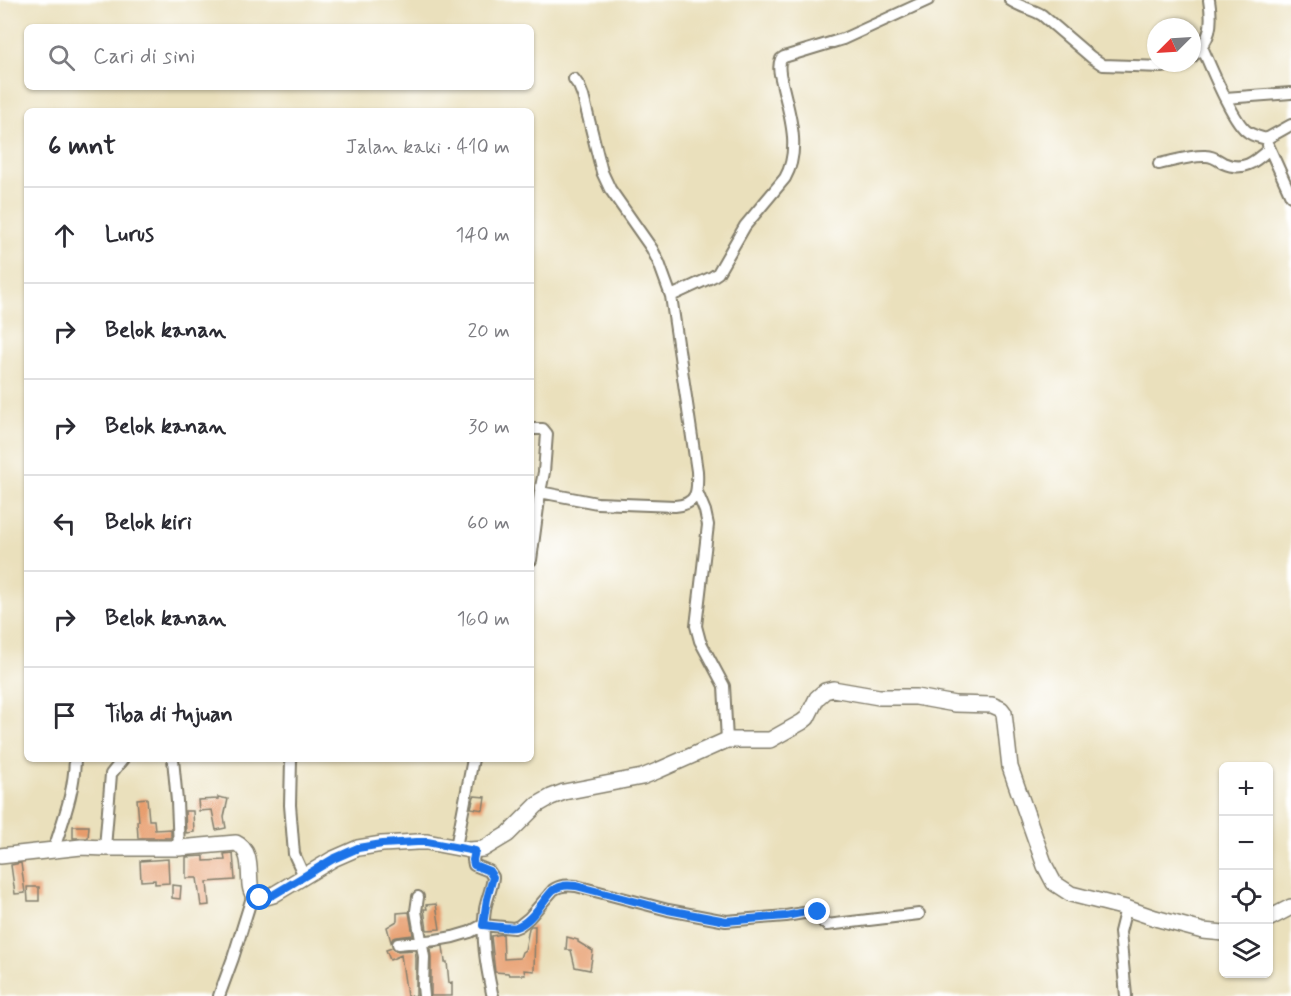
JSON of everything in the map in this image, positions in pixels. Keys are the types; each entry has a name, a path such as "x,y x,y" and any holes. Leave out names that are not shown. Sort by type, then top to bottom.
{"street":[{"path":"671,296 712,278 718,273 745,226 790,170 793,140 779,68 781,59 843,39 928,0"},
{"path":"1010,0 1042,15 1103,65 1147,66"},
{"path":"1209,0 1211,20 1207,40 1202,47 1217,83 1245,131 1268,144 1291,196"},
{"path":"574,79 583,96 602,172 610,189 652,249 671,296 697,471 697,492 708,525 696,626 700,641 724,686 727,740"},
{"path":"1225,98 1291,93"},
{"path":"1160,164 1208,156 1231,166 1254,162 1268,144 1291,125"},
{"path":"534,429 543,429 548,434 534,537"},
{"path":"540,492 597,503 681,506 690,502 697,492"},
{"path":"0,856 81,847 179,848 236,843 241,846 249,859 249,884 253,894 255,897 266,897 333,859 358,848 406,842 427,842 475,851 483,849 503,838 537,805 551,797 578,788 642,777 727,740 764,741 775,738 807,718 820,693 833,689 879,698 916,697 955,704 998,706 1005,717 1010,767 1045,866 1054,883 1071,894 1203,931 1219,933"},
{"path":"54,849 72,791 75,762"},
{"path":"105,848 111,774 121,762"},
{"path":"173,762 179,848"},
{"path":"291,762 290,805 294,854 304,876"},
{"path":"456,847 472,762"},
{"path":"475,851 474,865 489,871 493,877 483,925 486,963 494,996"},
{"path":"398,944 462,935 483,925 514,928 529,918 553,890 564,885 576,886 668,910 726,921 786,916 815,910 827,925 919,914"},
{"path":"219,996 253,894"},
{"path":"418,897 416,911 424,957 424,996"},
{"path":"1273,918 1291,907"},
{"path":"1126,908 1120,932 1126,996"}],"building":[{"path":"474,796 485,797 483,810 471,808"},
{"path":"218,797 228,799 224,817 226,828 216,830 212,810 199,811 198,800 218,799"},
{"path":"147,798 149,820 154,820 155,830 171,829 171,838 138,838 137,799"},
{"path":"185,811 193,811 194,832 186,833"},
{"path":"73,826 89,826 88,838 73,838"},
{"path":"233,853 235,880 207,882 209,905 201,906 197,878 186,878 186,857 204,856 204,861 225,860 224,854"},
{"path":"168,859 169,883 155,884 155,880 141,881 140,861"},
{"path":"21,863 25,893 15,894 11,865"},
{"path":"172,885 181,886 180,899 172,898"},
{"path":"27,887 39,887 39,901 28,901"},
{"path":"436,904 440,929 427,930 424,909 427,909 426,905"},
{"path":"409,912 413,935 393,938 391,942 387,927 397,921 397,913"},
{"path":"531,926 535,926 534,971 524,970 525,975 495,972 491,936 503,934 504,959 520,958 525,950"},
{"path":"567,937 578,940 593,951 590,970 575,967 571,950 566,950"},
{"path":"443,946 449,983 452,982 452,996 431,996 430,948"},
{"path":"392,948 398,951 415,950 416,996 407,996 401,955 390,960 386,950"}],"route":[{"path":"260,898 273,895 333,859 358,848 382,844 427,842 475,851 474,865 492,873 493,879 483,925 514,928 519,926 553,890 564,885 593,890 668,910 726,921 786,916 815,910 818,912"}]}
